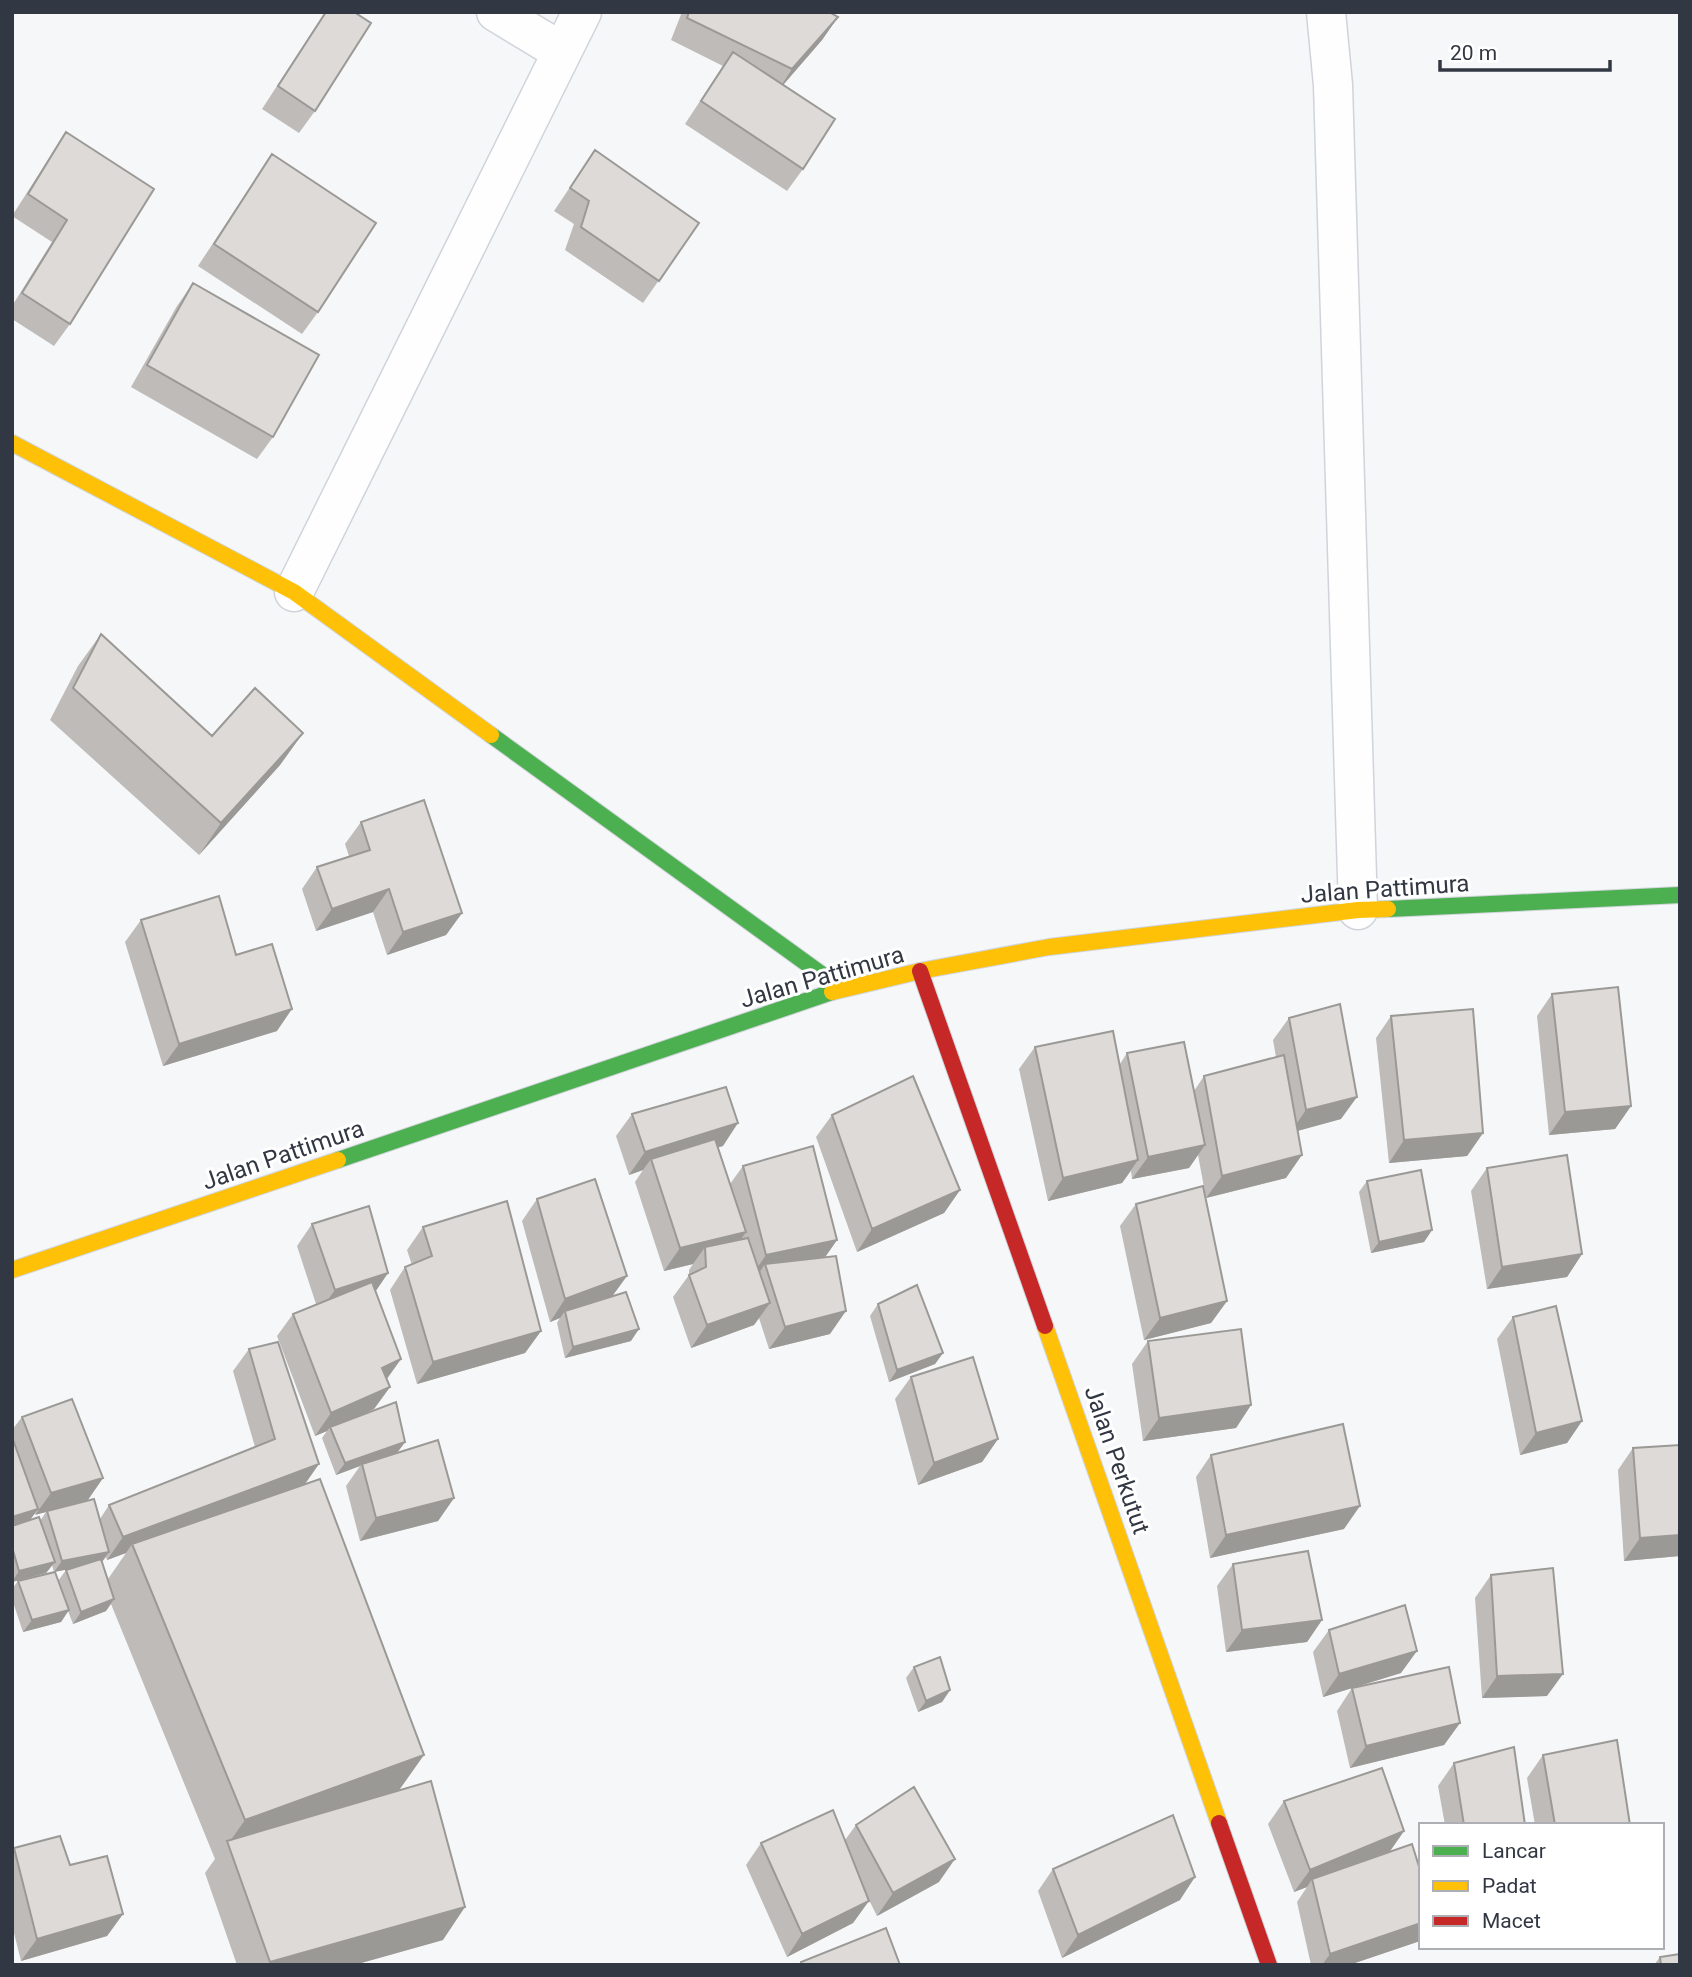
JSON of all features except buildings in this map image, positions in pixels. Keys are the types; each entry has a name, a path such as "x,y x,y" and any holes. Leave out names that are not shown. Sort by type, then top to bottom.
{"street":[{"path":"496,12 562,52"},
{"path":"294,592 582,12"},
{"path":"1326,12 1333,85 1358,911"},
{"path":"12,443 294,592 842,989"},
{"name":"Jalan Pattimura","path":"12,1270 842,989 920,971 1048,947 1358,911 1680,895"},
{"name":"Jalan Perkutut","path":"920,971 1269,1965"}],"traffic: fast":[{"path":"491,735 842,989"},
{"path":"1388,909 1680,895"},
{"path":"338,1160 832,992"}],"traffic: slow":[{"path":"12,443 294,592 491,735"},
{"path":"832,992 920,971 1049,947 1358,910 1388,909"},
{"path":"12,1270 338,1160"},
{"path":"1045,1326 1219,1823"}],"traffic: jam":[{"path":"920,971 1045,1326"},
{"path":"1219,1823 1269,1965"}]}
